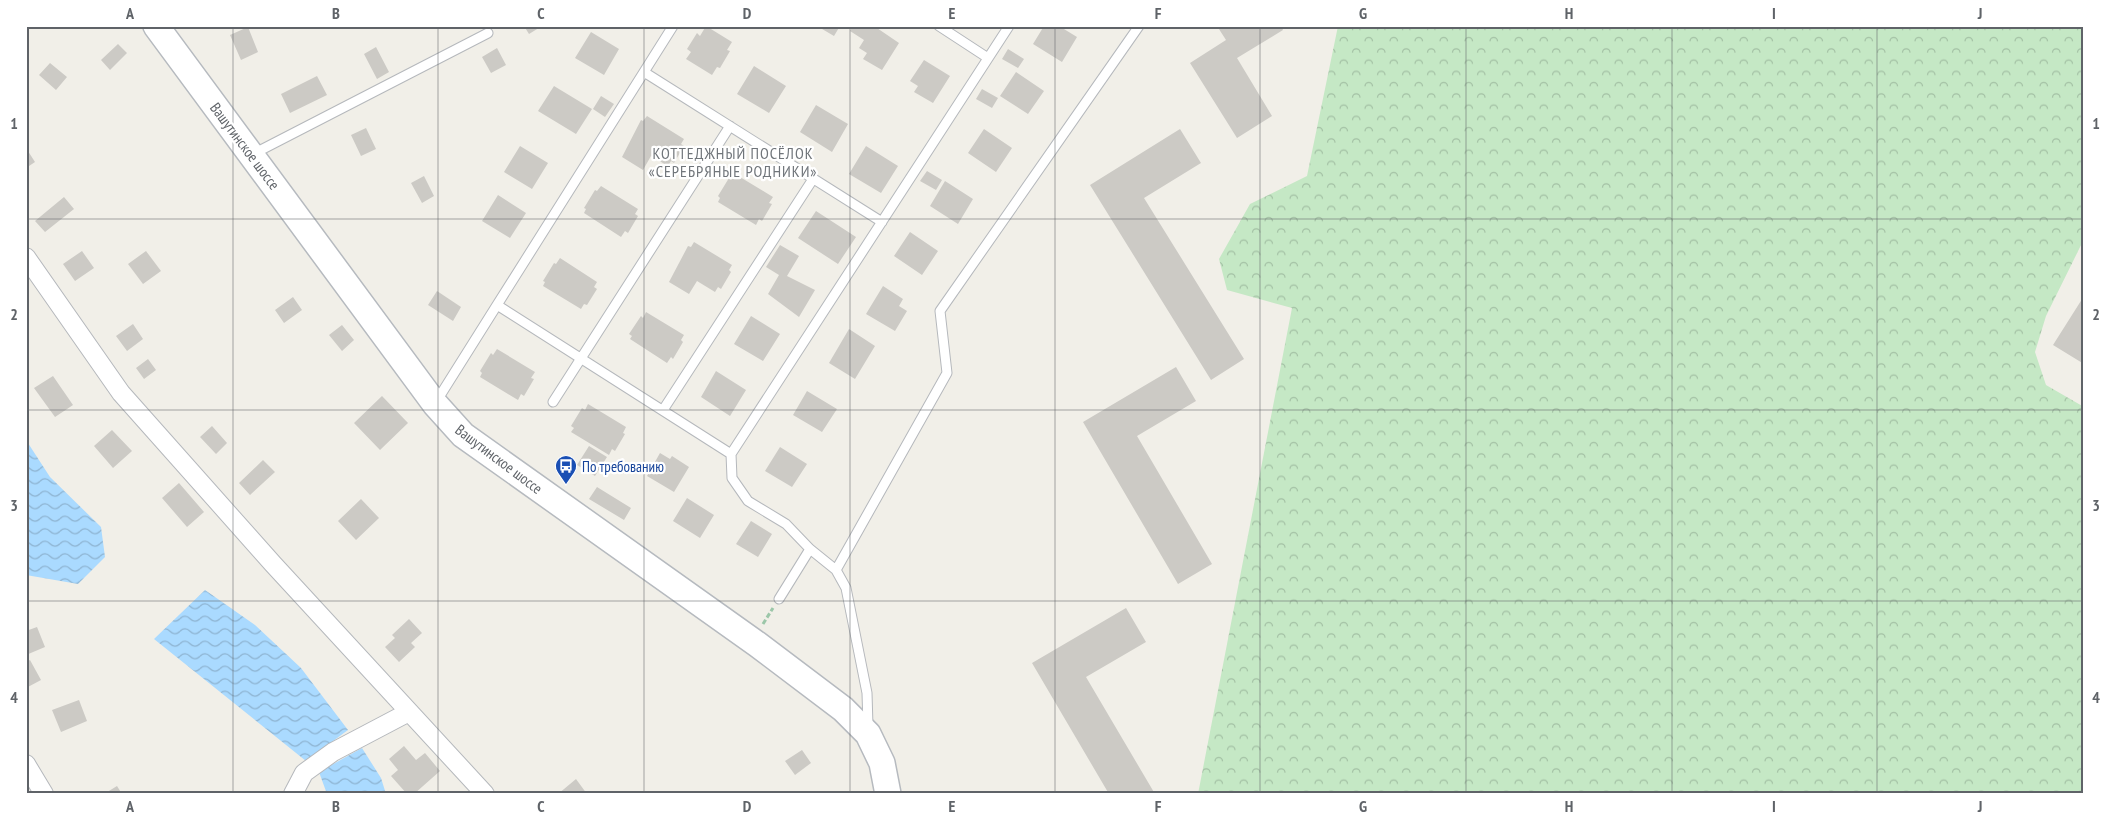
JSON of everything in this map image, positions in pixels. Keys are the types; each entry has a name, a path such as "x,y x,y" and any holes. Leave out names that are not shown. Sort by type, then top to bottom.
{"street":[{"name":"Вашутинское шоссе","path":"160,27 434,404 463,435 757,644 843,709 868,734 882,763 888,794"},
{"path":"26,257 121,393 272,564 484,794"},
{"path":"293,794 304,772 333,752 409,712"},
{"path":"26,764 44,794"}],"lane":[{"path":"434,404 673,26"},
{"path":"939,26 988,58"},
{"path":"868,734 866,693 846,588 836,570 786,524 748,501 732,478 731,454 1009,26"},
{"path":"836,570 947,373 940,311 1138,26"},
{"path":"252,155 488,33"},
{"path":"644,72 882,222"},
{"path":"554,402 730,126"},
{"path":"663,410 813,179"},
{"path":"497,305 731,454"},
{"path":"779,599 810,548"}],"path":[{"path":"757,644 763,625 779,599"}],"green space":[{"path":"1338,26 2084,26 2084,239 2046,316 2035,352 2046,385 2084,407 2084,794 1198,794 1292,308 1227,290 1219,259 1250,204 1307,176"}],"water":[{"path":"26,440 50,477 101,527 105,557 78,584 26,575"},
{"path":"205,590 255,625 301,668 348,730 306,761 154,639"},
{"path":"362,748 381,778 386,794 327,794 319,772"}],"building":[{"path":"524,26 542,26 529,34"},
{"path":"706,26 732,42 727,50 730,51 720,68 717,67 712,75 686,59 691,52 687,49 697,33 700,36"},
{"path":"817,26 840,26 834,36"},
{"path":"853,26 874,26 899,43 882,70 863,59 867,53 859,48 864,40 850,31"},
{"path":"1044,26 1059,26 1077,37 1062,62 1033,44"},
{"path":"1217,26 1281,26 1283,30 1237,58 1272,116 1237,138 1190,63 1226,40"},
{"path":"248,27 258,52 241,60 230,35"},
{"path":"591,32 619,49 604,75 575,58"},
{"path":"118,44 127,53 110,70 101,60"},
{"path":"376,47 389,72 377,79 364,54"},
{"path":"497,48 506,65 491,73 482,57"},
{"path":"1008,49 1024,59 1018,68 1002,59"},
{"path":"924,60 950,76 933,103 914,92 918,86 910,81"},
{"path":"50,63 67,77 56,90 39,75"},
{"path":"754,66 786,86 769,113 737,94"},
{"path":"1016,72 1044,91 1028,114 1000,96"},
{"path":"317,76 327,95 290,113 281,94"},
{"path":"554,86 592,109 576,134 538,111"},
{"path":"982,89 998,98 992,108 976,99"},
{"path":"601,96 614,104 605,117 593,109"},
{"path":"816,105 848,124 832,152 800,132"},
{"path":"647,116 684,139 681,144 684,146 674,163 671,161 668,166 651,156 643,170 622,157 641,120 643,121"},
{"path":"366,128 376,149 361,156 351,135"},
{"path":"984,129 1012,148 996,172 968,153"},
{"path":"1180,129 1201,163 1144,198 1244,359 1211,380 1090,185"},
{"path":"520,146 548,163 532,189 504,172"},
{"path":"866,146 898,166 881,193 849,174"},
{"path":"26,148 35,162 26,168"},
{"path":"927,171 942,180 936,190 920,181"},
{"path":"735,174 773,197 769,203 772,204 762,221 759,219 756,225 718,202 720,198 718,196 729,178 731,180"},
{"path":"424,176 434,196 422,203 411,183"},
{"path":"945,181 973,199 958,224 930,206"},
{"path":"601,186 638,209 635,214 638,216 628,233 625,231 621,237 584,213 586,209 584,208 595,190 597,191"},
{"path":"498,195 526,213 510,238 482,221"},
{"path":"64,197 74,209 45,232 35,221"},
{"path":"816,211 856,237 838,264 798,238"},
{"path":"910,232 938,251 922,275 894,256"},
{"path":"694,242 732,265 729,270 731,272 721,289 718,287 715,292 697,281 689,294 669,282 688,246 691,247"},
{"path":"780,245 799,256 787,276 815,290 799,317 768,294 779,275 766,267"},
{"path":"82,251 94,268 75,281 63,264"},
{"path":"146,251 161,271 143,284 128,264"},
{"path":"560,258 597,282 594,287 597,289 587,305 584,304 581,309 543,286 545,282 543,281 554,263 556,264"},
{"path":"883,286 903,299 899,306 907,311 895,331 866,314"},
{"path":"437,291 461,307 453,321 428,305"},
{"path":"2084,296 2084,364 2053,345"},
{"path":"293,297 302,310 284,323 275,310"},
{"path":"646,312 684,335 681,340 683,342 673,359 671,357 667,363 630,339 632,336 629,334 641,316 643,318"},
{"path":"751,316 780,334 763,361 734,344"},
{"path":"133,324 143,339 127,351 116,336"},
{"path":"342,325 354,340 342,351 329,335"},
{"path":"849,329 875,346 855,379 829,363"},
{"path":"497,349 535,372 531,378 534,379 524,396 521,394 518,400 480,377 482,373 480,371 491,353 493,355"},
{"path":"148,359 156,370 144,379 136,368"},
{"path":"1176,367 1196,401 1137,436 1212,564 1178,584 1083,422"},
{"path":"716,371 746,390 730,416 701,397"},
{"path":"53,376 73,405 55,417 34,388"},
{"path":"807,391 837,409 822,432 793,415"},
{"path":"382,396 408,423 380,450 354,423"},
{"path":"588,404 626,427 623,433 625,434 615,451 612,449 609,455 571,432 574,428 571,426 582,408 585,410"},
{"path":"212,426 227,443 216,454 200,437"},
{"path":"112,430 132,451 113,468 94,446"},
{"path":"589,446 607,457 595,476 577,465"},
{"path":"780,447 807,464 792,487 765,471"},
{"path":"660,453 670,459 672,456 689,467 674,492 647,476"},
{"path":"263,460 275,472 250,495 239,483"},
{"path":"179,483 204,512 187,527 162,498"},
{"path":"597,487 631,508 624,520 589,499"},
{"path":"687,498 714,515 700,538 673,521"},
{"path":"361,499 379,518 356,540 338,521"},
{"path":"751,521 772,534 758,557 736,544"},
{"path":"1126,608 1146,642 1086,677 1155,794 1109,794 1032,663"},
{"path":"409,619 422,633 411,643 415,647 399,662 385,647 395,638 392,635"},
{"path":"37,627 45,647 26,655 26,631"},
{"path":"30,660 41,680 26,688 26,662"},
{"path":"79,700 87,721 61,732 52,710"},
{"path":"404,746 416,760 425,753 440,771 414,794 407,794 391,776 398,770 389,759"},
{"path":"802,750 811,763 795,775 785,761"},
{"path":"576,779 587,794 558,794"},
{"path":"117,786 122,794 104,794"}],"place":[{"name":"По требованию","path":"566,485"}],"district":[{"name":"КОТТЕДЖНЫЙ ПОСЁЛОК «СЕРЕБРЯНЫЕ РОДНИКИ»","path":"733,162"}]}
